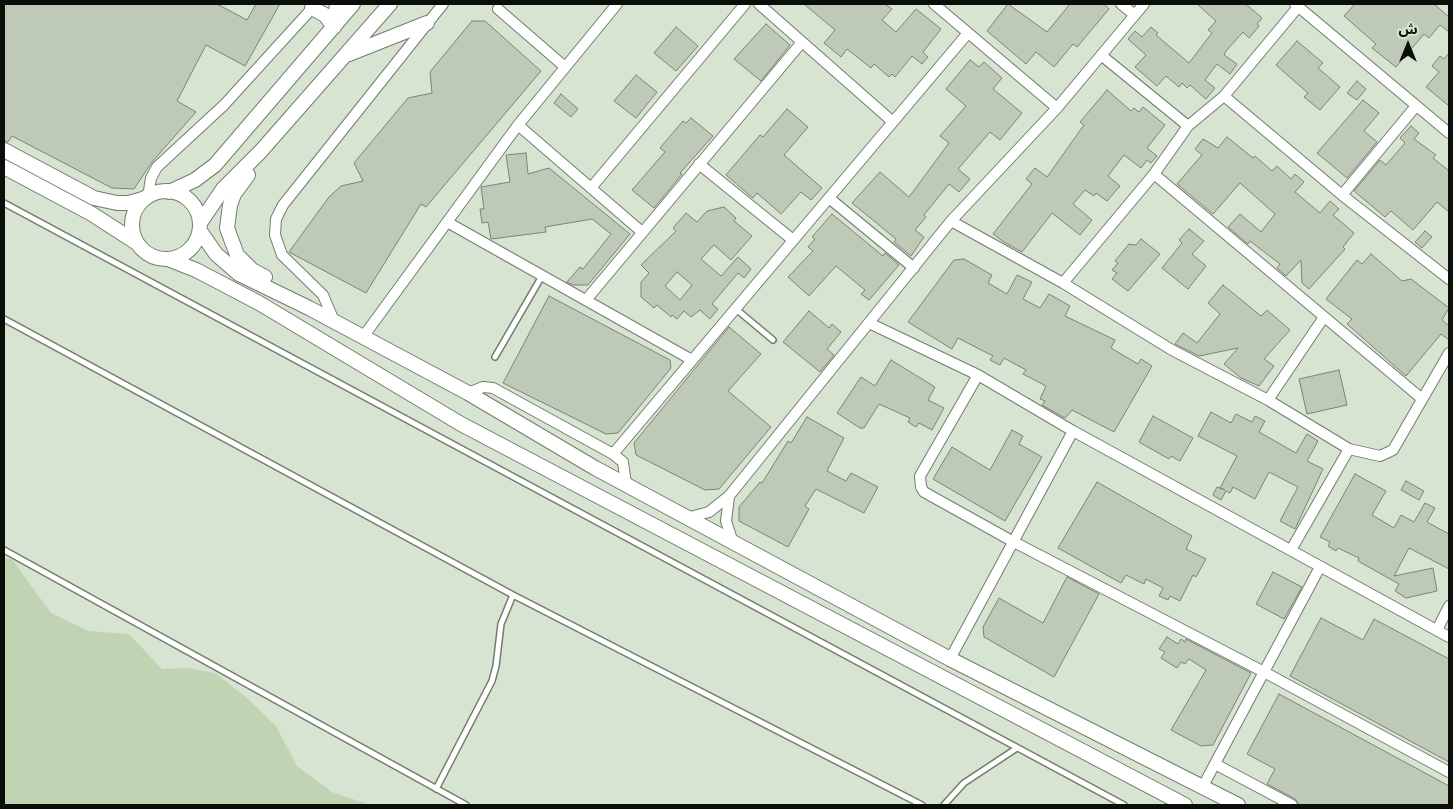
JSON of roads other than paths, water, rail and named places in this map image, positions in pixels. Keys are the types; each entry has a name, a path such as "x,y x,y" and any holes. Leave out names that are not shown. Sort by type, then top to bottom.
{"main road":[{"path":"334,27 338,4"},
{"path":"169,192 195,180 215,165 353,4"},
{"path":"168,259 179,257 189,251 196,242 200,227 223,189 261,151 390,4"},
{"path":"314,6 325,15 334,27"},
{"path":"346,55 427,23"},
{"path":"4,150 94,198 117,203 129,203 158,192 181,195 191,202 198,212 200,227 216,254 239,274 310,308 468,393 686,518 950,659 1238,805"},
{"path":"261,151 255,167 234,194 230,204 227,216 230,239 237,255 248,267 294,292 310,308"},
{"path":"4,167 92,214 137,243 150,255 168,259 196,270 259,303 470,428 1185,805"},
{"path":"137,243 133,229 134,214 147,197"}],"street":[{"path":"334,322 323,295 282,255 275,234 276,219 283,204 443,4"},
{"path":"364,337 518,125 617,4"},
{"path":"591,188 745,4"},
{"path":"761,4 893,122"},
{"path":"934,4 1056,108"},
{"path":"1121,4 1135,15"},
{"path":"686,518 709,512 729,496 951,221 1056,108 1144,4"},
{"path":"1063,283 1154,174 1188,126 1224,96 1296,5 1449,133"},
{"path":"147,197 151,178 157,167 224,105 314,6"},
{"path":"498,9 565,66"},
{"path":"613,454 968,33"},
{"path":"586,300 802,42"},
{"path":"1101,55 1188,126"},
{"path":"1224,96 1342,195 1449,279"},
{"path":"1342,195 1416,106"},
{"path":"518,125 642,232"},
{"path":"699,164 793,240"},
{"path":"1154,174 1421,398"},
{"path":"829,198 914,268"},
{"path":"951,221 1063,283 1172,350 1268,400 1349,450 1380,456 1393,450 1421,398 1449,353"},
{"path":"447,222 692,360"},
{"path":"1268,400 1324,317"},
{"path":"869,323 978,374 1073,431 1449,637"},
{"path":"978,374 920,476 921,487 928,495 1449,772"},
{"path":"468,393 483,387 493,388 613,454 623,462 626,484"},
{"path":"950,659 1073,431"},
{"path":"1291,550 1349,450"},
{"path":"729,496 726,521 733,543"},
{"path":"1203,786 1320,567"},
{"path":"1437,630 1449,606"},
{"path":"1215,764 1292,805"}],"lane":[{"path":"4,203 1124,805"},
{"path":"495,357 543,275"},
{"path":"736,309 773,340"},
{"path":"4,319 512,595 922,805"},
{"path":"4,550 466,805"},
{"path":"436,789 492,681 496,666 501,624 512,595"},
{"path":"944,805 964,784 1017,748"}]}
